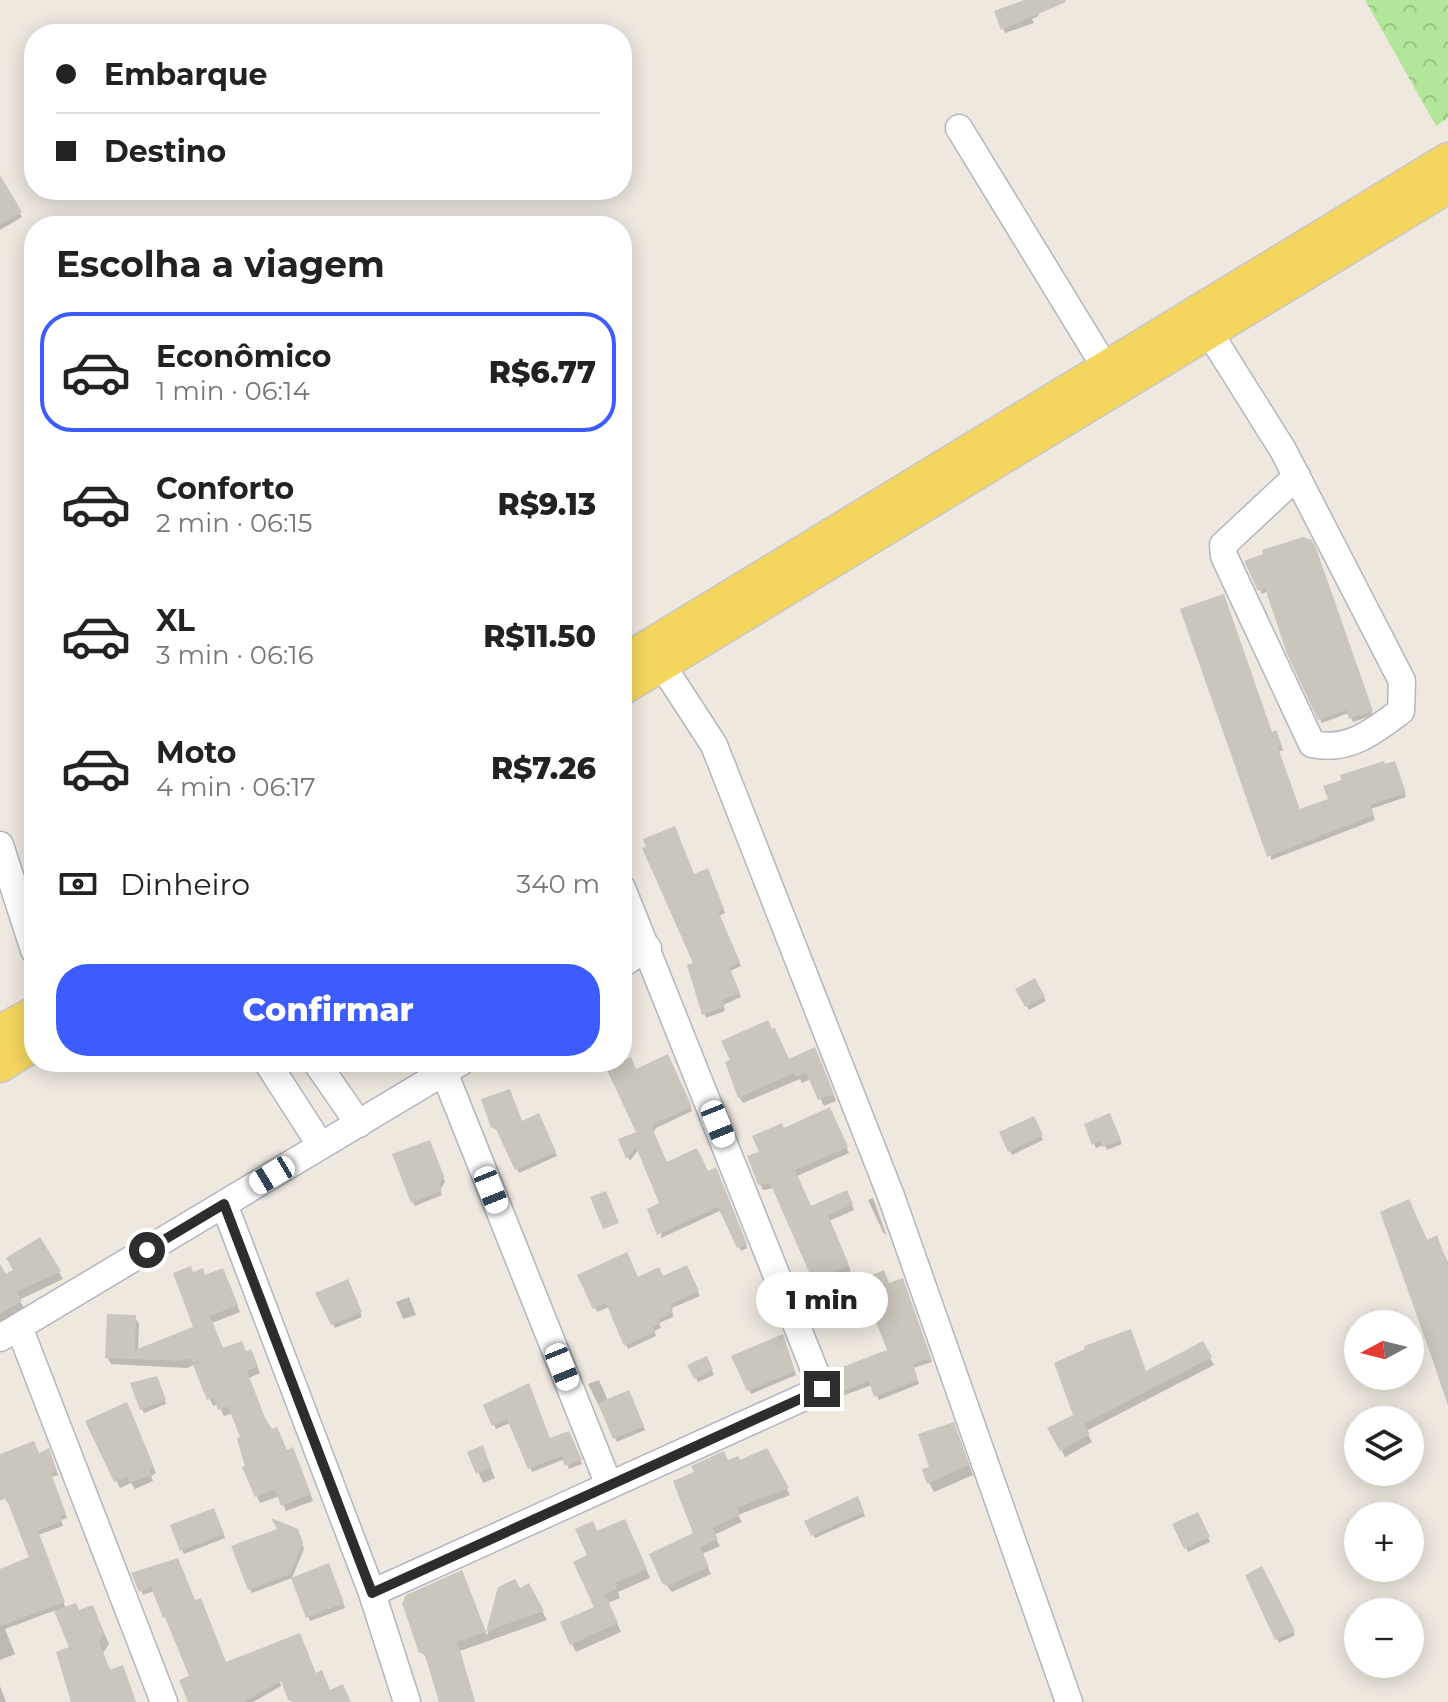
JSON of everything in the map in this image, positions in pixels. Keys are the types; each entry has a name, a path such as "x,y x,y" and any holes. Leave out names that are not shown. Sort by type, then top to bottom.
{"main road":[{"path":"632,656 1448,159"},
{"path":"632,683 1445,192"},
{"path":"0,1031 24,1018"},
{"path":"0,1066 24,1051"}],"street":[{"path":"959,128 1105,367"},
{"path":"1209,332 1297,476 1402,681 1401,711 1363,739 1328,748 1312,744 1224,556 1223,545 1297,476"},
{"path":"662,665 714,745 868,1138 1069,1702"},
{"path":"0,845 24,919"},
{"path":"372,1593 822,1389 632,911"},
{"path":"632,958 648,948"},
{"path":"273,1072 321,1146"},
{"path":"323,1072 359,1124"},
{"path":"164,1702 10,1332 445,1072"},
{"path":"455,1072 609,1485"},
{"path":"224,1204 372,1593 407,1702"}],"green space":[{"path":"1365,0 1448,0 1448,118 1436,126"}],"building":[{"path":"1024,0 1066,2 1001,30 994,11"},
{"path":"0,175 22,212 0,225"},
{"path":"1303,537 1312,540 1316,548 1373,711 1349,719 1346,710 1318,720 1287,654 1265,588 1258,591 1244,561 1263,554 1262,550"},
{"path":"1224,594 1272,732 1276,730 1282,746 1278,748 1300,809 1328,799 1323,786 1341,780 1340,775 1384,761 1385,764 1395,761 1406,793 1370,805 1374,815 1267,857 1180,609"},
{"path":"675,826 694,874 708,868 724,909 718,911 740,962 729,967 740,993 722,1000 725,1006 702,1015 687,965 693,963 642,848 646,847 643,839"},
{"path":"1035,978 1045,997 1025,1007 1015,989"},
{"path":"768,1020 789,1059 815,1047 834,1094 818,1100 806,1072 796,1077 794,1073 738,1098 725,1062 730,1060 721,1041"},
{"path":"668,1054 692,1107 655,1123 652,1128 667,1162 697,1148 708,1171 716,1167 747,1244 737,1248 718,1207 657,1235 647,1209 659,1203 636,1147 626,1159 618,1139 636,1132 608,1072 632,1072 632,1059 636,1069"},
{"path":"510,1089 522,1121 539,1113 556,1152 515,1170 495,1127 491,1128 481,1099"},
{"path":"830,1107 848,1147 795,1170 811,1206 847,1190 853,1204 828,1215 849,1265 813,1281 770,1183 758,1185 747,1156 759,1152 752,1136 782,1123 784,1128"},
{"path":"1110,1113 1121,1140 1103,1147 1100,1141 1092,1145 1084,1124"},
{"path":"1034,1116 1043,1135 1008,1152 999,1132"},
{"path":"430,1140 444,1176 439,1185 442,1191 411,1203 392,1154"},
{"path":"606,1191 619,1223 603,1229 590,1197"},
{"path":"1409,1199 1427,1240 1437,1235 1448,1266 1448,1403 1424,1336 1424,1310 1415,1310 1380,1212"},
{"path":"40,1237 61,1271 17,1292 22,1301 0,1314 0,1264 6,1274 13,1270 6,1258"},
{"path":"627,1252 638,1277 659,1267 663,1276 687,1265 699,1291 671,1304 672,1313 659,1319 661,1323 653,1327 655,1332 624,1346 606,1303 593,1309 577,1275"},
{"path":"191,1266 193,1272 203,1268 205,1275 223,1268 238,1305 210,1316 223,1348 242,1341 246,1351 251,1349 258,1366 247,1371 265,1418 272,1429 277,1427 287,1450 293,1447 311,1494 281,1506 275,1490 255,1497 242,1467 245,1466 237,1439 240,1437 228,1406 218,1410 214,1398 207,1400 193,1365 202,1362 192,1362 191,1358 182,1361 105,1358 107,1314 136,1315 135,1350 193,1327 173,1273"},
{"path":"884,1270 889,1283 903,1278 931,1358 913,1364 918,1380 874,1397 869,1381 838,1393 832,1371 887,1350 874,1317 869,1319 854,1283"},
{"path":"348,1279 362,1312 331,1325 315,1293"},
{"path":"1131,1329 1146,1371 1203,1341 1212,1357 1084,1424 1090,1434 1060,1451 1047,1428 1073,1415 1054,1363 1085,1349 1084,1346"},
{"path":"783,1334 795,1371 747,1391 731,1356"},
{"path":"707,1356 713,1370 694,1379 687,1365"},
{"path":"157,1376 166,1400 140,1410 130,1383"},
{"path":"529,1383 550,1438 569,1431 582,1460 565,1466 561,1456 528,1469 507,1419 492,1426 483,1405"},
{"path":"629,1390 644,1426 613,1439 598,1403"},
{"path":"127,1402 154,1467 149,1469 151,1475 129,1483 127,1477 114,1482 85,1421"},
{"path":"954,1422 969,1465 927,1484 922,1469 929,1467 918,1434"},
{"path":"34,1441 39,1453 49,1448 57,1471 51,1473 66,1514 60,1516 62,1521 38,1531 65,1602 0,1626 0,1569 29,1557 6,1498 0,1501 0,1454"},
{"path":"483,1445 491,1468 476,1474 467,1452"},
{"path":"767,1448 789,1488 737,1508 740,1515 713,1528 718,1539 700,1547 709,1567 667,1586 662,1583 649,1554 693,1533 673,1481 694,1472 691,1466 724,1451 728,1460 738,1456 740,1460"},
{"path":"858,1496 864,1512 811,1536 804,1521"},
{"path":"214,1508 224,1534 180,1551 170,1525"},
{"path":"1198,1512 1210,1537 1184,1549 1172,1524"},
{"path":"271,1518 298,1529 303,1543 290,1574 248,1590 231,1546 277,1529"},
{"path":"625,1519 647,1569 615,1583 617,1589 605,1594 618,1623 570,1645 560,1622 594,1607 573,1562 587,1555 575,1529 593,1521 597,1531"},
{"path":"178,1558 195,1600 201,1598 226,1662 300,1633 316,1673 322,1670 330,1690 343,1684 351,1702 294,1702 288,1700 281,1681 244,1702 188,1702 179,1680 189,1676 165,1617 151,1587 139,1592 131,1573"},
{"path":"329,1563 344,1603 306,1618 291,1578"},
{"path":"1262,1566 1295,1631 1275,1640 1245,1575"},
{"path":"462,1570 486,1632 457,1642 475,1702 439,1702 424,1652 419,1653 402,1603 406,1595"},
{"path":"515,1579 520,1588 529,1583 544,1611 486,1632 498,1587"},
{"path":"76,1603 79,1610 93,1605 104,1634 99,1642 110,1670 123,1665 136,1702 71,1702 56,1652 69,1647 54,1611"}],"route":[{"path":"147,1250 224,1204 372,1593 822,1389"}]}
